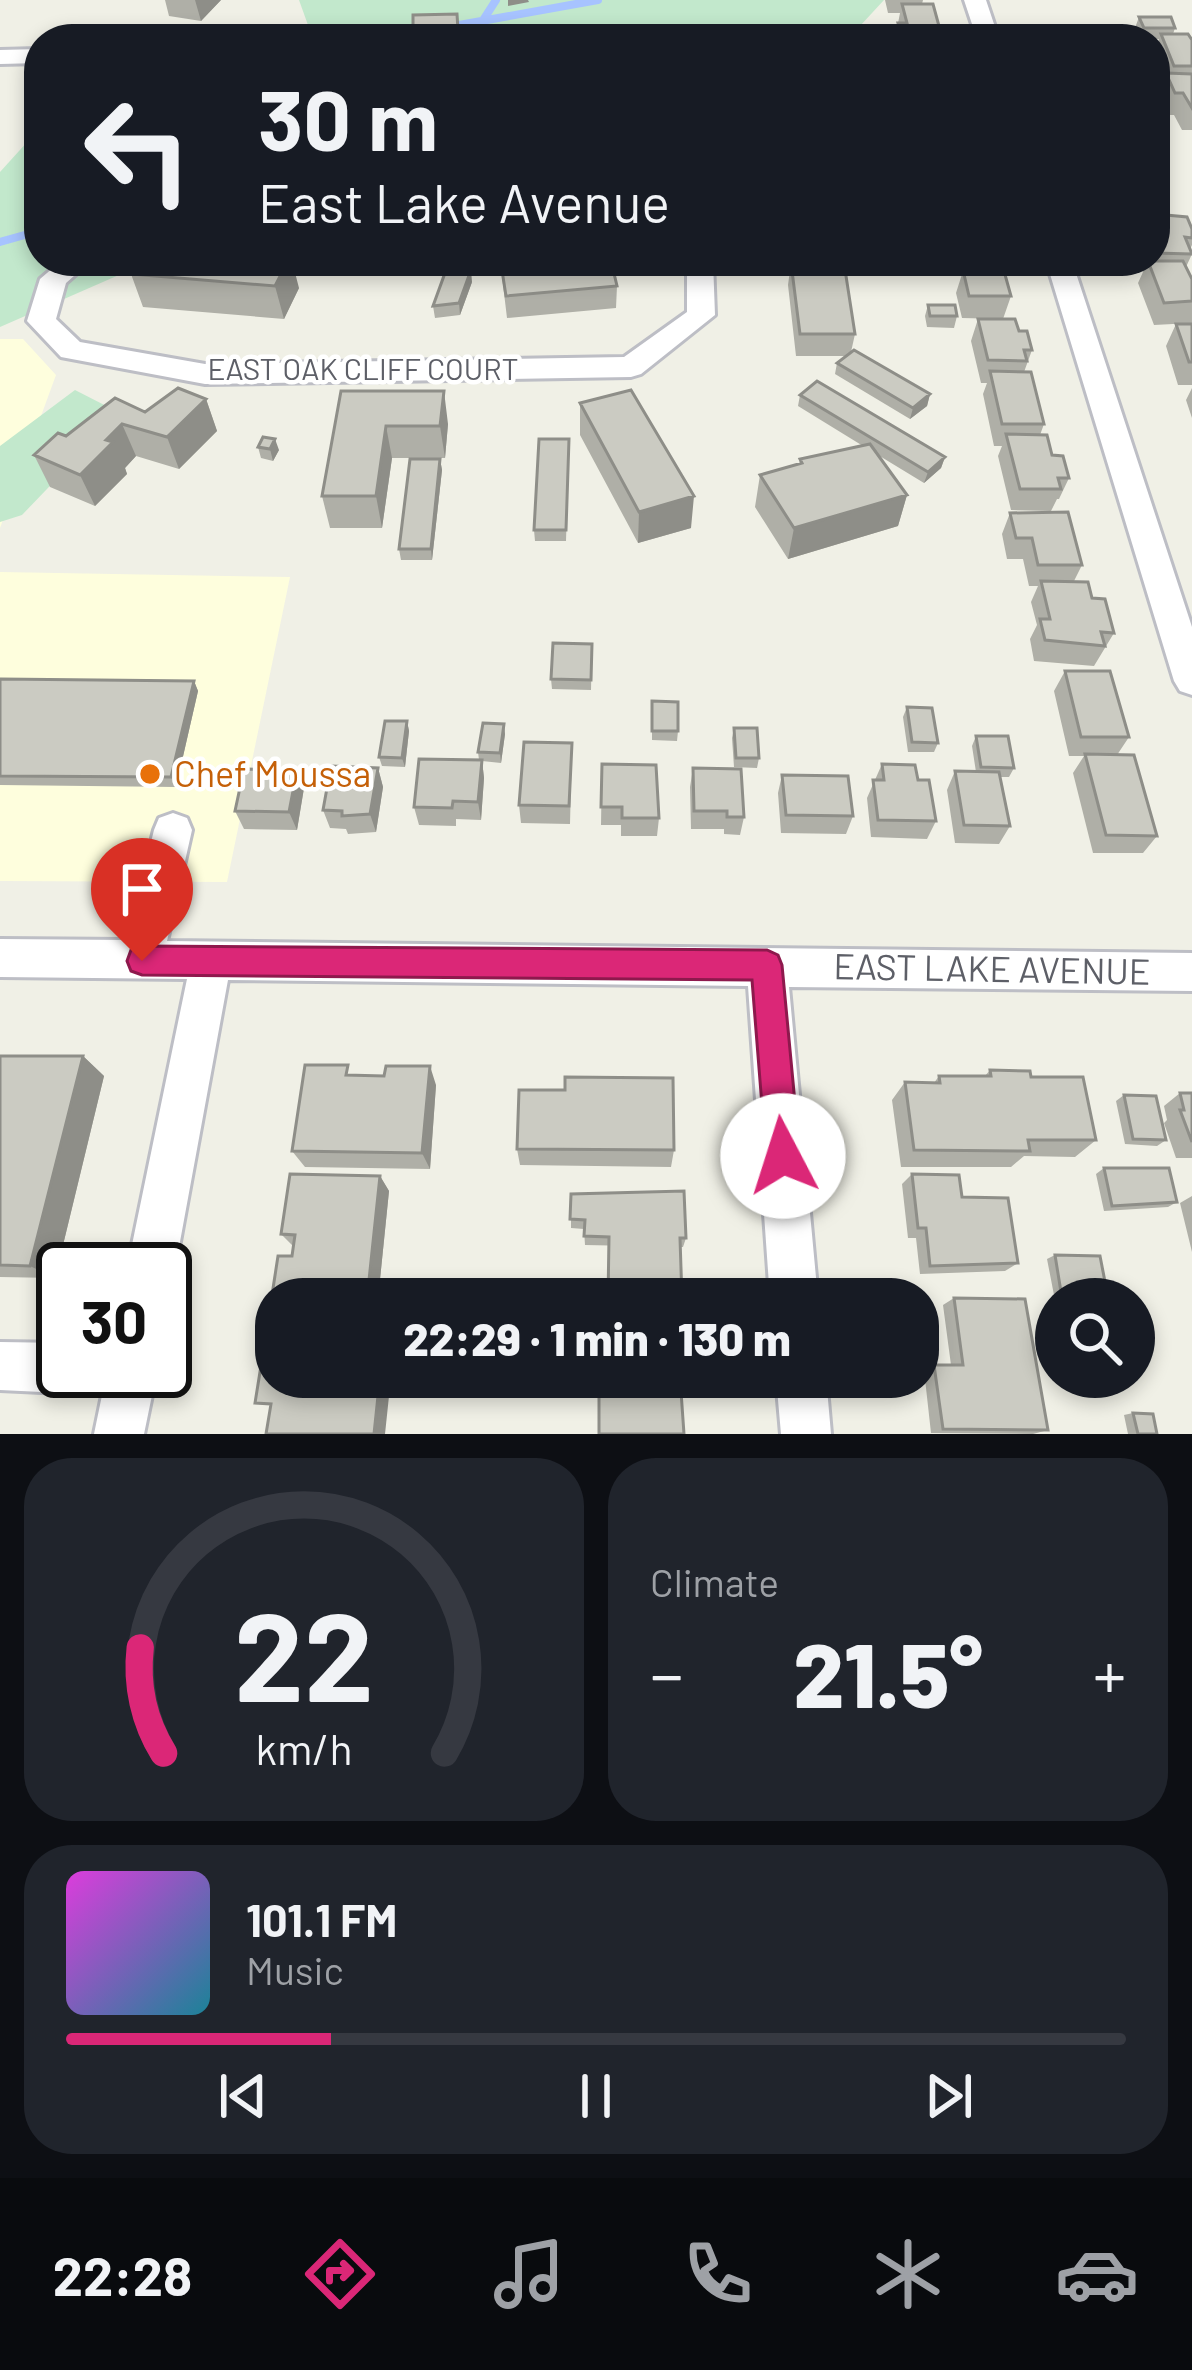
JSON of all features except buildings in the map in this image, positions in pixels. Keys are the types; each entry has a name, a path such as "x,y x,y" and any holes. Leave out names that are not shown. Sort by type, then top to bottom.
{"street":[{"name":"EAST OAK CLIFF COURT","path":"59,276 41,321 71,350 205,374 631,367 701,315 700,276"},
{"path":"1065,276 1192,681"},
{"path":"142,961 173,830"},
{"name":"EAST LAKE AVENUE","path":"0,958 1192,972"},
{"path":"157,1242 211,962"},
{"path":"767,965 792,1278"},
{"path":"0,1366 36,1367"},
{"path":"119,1434 126,1398"},
{"path":"803,1398 806,1434"}],"shaded area":[{"path":"299,0 884,0 862,24 308,24"},
{"path":"24,146 24,276 117,276 0,327 0,172"},
{"path":"0,339 23,339 56,375 0,528"},
{"path":"75,390 120,413 22,515 0,522 0,446"},
{"path":"0,572 290,577 227,882 0,881"}],"waterway":[{"path":"483,21 496,0"},
{"path":"483,21 598,0"},
{"path":"465,24 483,21"},
{"path":"0,242 24,235"}],"place":[{"name":"Chef Moussa","path":"150,774"}],"route":[{"path":"142,961 767,965 783,1156"}]}
